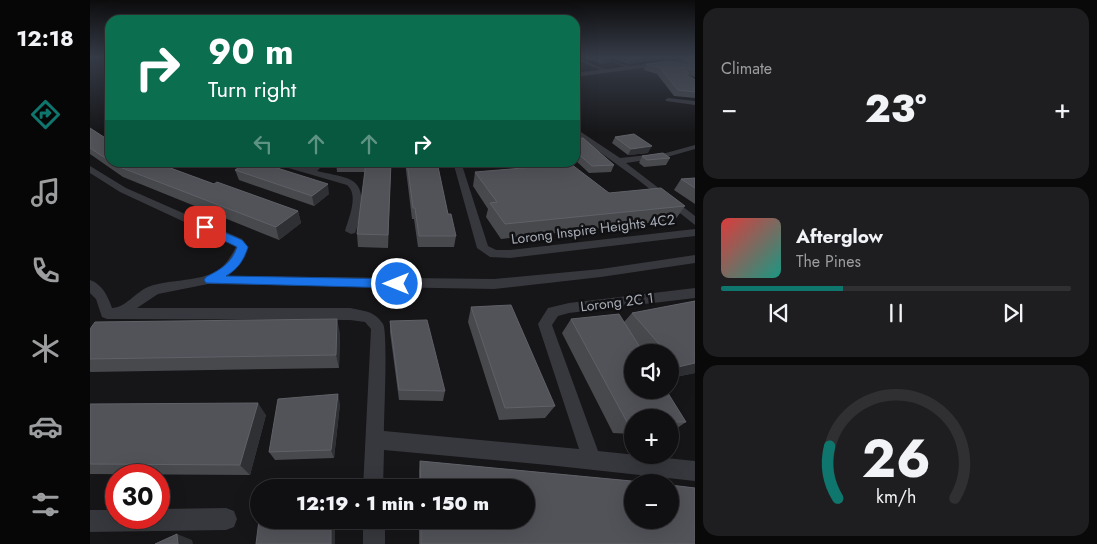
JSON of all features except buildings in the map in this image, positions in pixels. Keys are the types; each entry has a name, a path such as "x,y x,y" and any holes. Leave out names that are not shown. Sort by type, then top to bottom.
{"street":[{"path":"668,100 694,103"},
{"path":"580,134 694,222"},
{"path":"619,162 667,155 692,148"},
{"path":"298,167 350,183 356,188 358,197 351,231"},
{"path":"310,172 316,167"},
{"name":"Lorong Inspire Heights 4C2","path":"460,167 468,180 483,248 494,254 601,244 694,232"},
{"path":"90,169 123,190 238,242 242,247 239,258 230,269 210,280"},
{"path":"96,328 114,313 154,290 210,280 494,284 601,273 694,258"},
{"path":"90,286 102,297 114,313"},
{"name":"Lorong 2C 1","path":"592,460 545,324 553,312 569,308 694,293"},
{"path":"114,313 350,314 369,317 378,328 373,479"},
{"path":"375,440 694,471"},
{"path":"90,521 226,519"},
{"path":"374,529 374,544"}],"route":[{"path":"205,227 238,242 242,247 239,258 230,269 210,280 397,284"}]}
